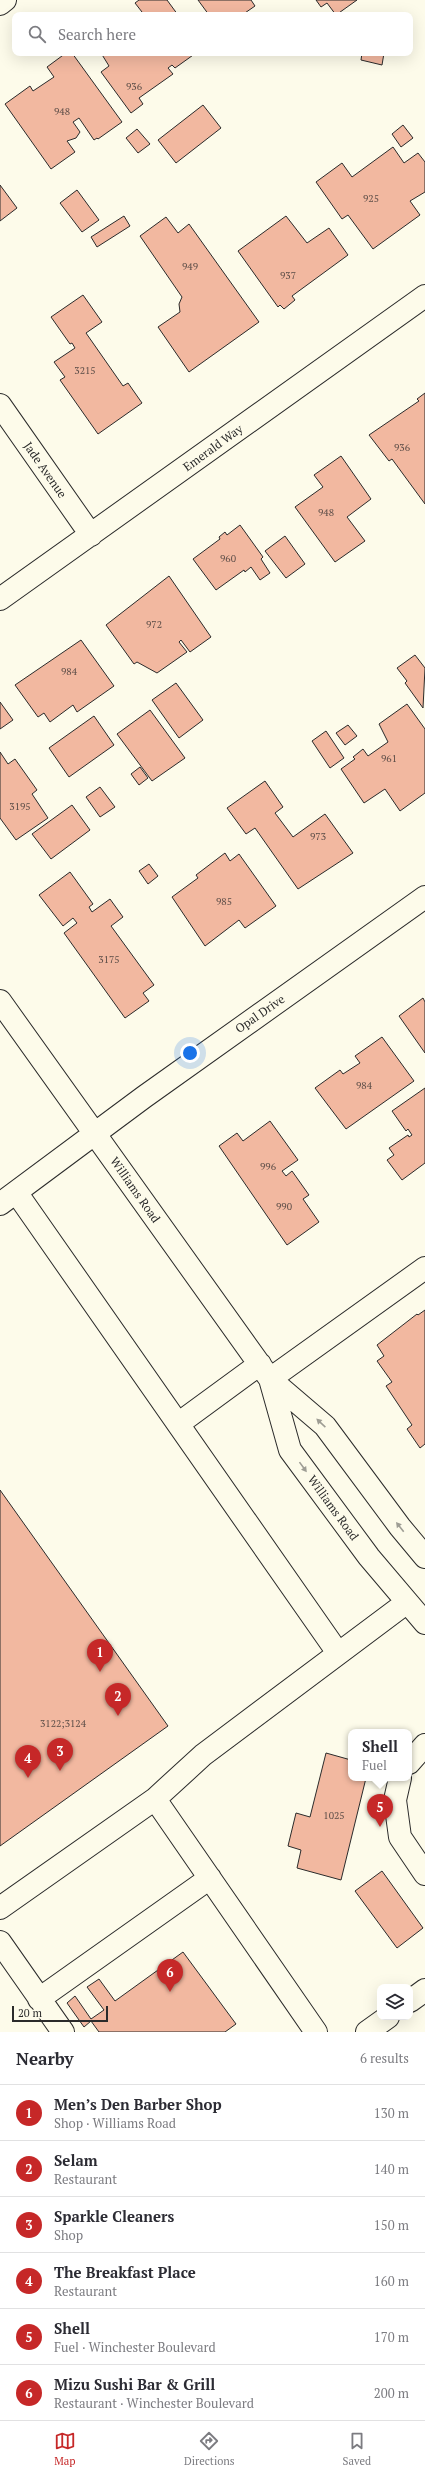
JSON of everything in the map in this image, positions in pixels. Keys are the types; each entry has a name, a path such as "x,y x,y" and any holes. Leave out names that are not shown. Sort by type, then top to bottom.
{"street":[{"path":"0,4 5,0"},
{"name":"Emerald Way","path":"0,599 425,296"},
{"name":"Jade Avenue","path":"0,405 91,535"},
{"name":"Opal Drive","path":"8,1198 144,1097 425,897"},
{"name":"Williams Road","path":"0,1001 265,1371 325,1426 400,1527 425,1557"},
{"path":"8,1198 178,1424 338,1653"},
{"path":"178,1424 265,1371 425,1268"},
{"name":"Williams Road","path":"265,1371 290,1450 406,1603 425,1623"},
{"path":"0,1908 155,1799 203,1755 406,1603"},
{"path":"412,1760 425,1745"},
{"path":"399,1781 394,1800 400,1837 425,1874"},
{"path":"155,1799 316,2032"},
{"path":"39,1999 210,1878"},
{"path":"0,1942 62,2032"},
{"path":"413,1999 425,1990"},
{"path":"367,2032 384,2020"}],"building":[{"path":"139,0 167,0 176,12 142,12 135,3"},
{"path":"198,0 251,0 255,6 246,12 207,12"},
{"path":"316,0 357,0 340,12 334,12 327,3 321,7"},
{"path":"62,56 74,56 122,122 98,139 97,138 94,140 79,118 73,122 80,132 76,138 67,141 75,152 51,169 5,104 30,86 33,91 54,77 47,67"},
{"path":"103,56 192,56 175,68 172,65 168,68 173,74 139,98 143,104 131,113 101,72 109,66"},
{"path":"362,56 384,56 382,65 361,60"},
{"path":"203,105 221,128 176,163 158,140"},
{"path":"403,125 413,138 401,147 392,134"},
{"path":"137,129 150,144 138,153 126,138"},
{"path":"393,147 404,163 418,153 425,162 425,192 410,201 420,215 373,249 348,215 342,219 316,182 342,163 352,177"},
{"path":"0,185 17,208 0,221"},
{"path":"77,190 99,220 82,232 60,203"},
{"path":"124,216 130,226 97,247 91,237"},
{"path":"286,216 307,243 329,228 348,255 292,296 295,300 284,309 280,305 278,307 238,251"},
{"path":"166,217 178,233 189,224 259,322 189,372 158,327 180,312 179,304 182,297 140,236"},
{"path":"83,295 102,322 86,333 123,386 128,383 142,403 98,434 60,380 65,377 54,362 75,348 72,343 70,344 51,317"},
{"path":"425,393 425,504 392,459 389,461 369,435 419,401 417,399"},
{"path":"341,456 371,499 347,517 365,541 335,562 295,507 323,487 314,475"},
{"path":"240,525 263,557 261,559 270,573 260,580 251,567 245,572 244,570 216,590 193,559 220,539 219,537 225,532 227,535"},
{"path":"285,536 305,564 286,578 265,551"},
{"path":"169,576 211,637 190,652 181,640 179,642 187,652 157,673 137,662 134,664 106,625"},
{"path":"81,640 114,686 77,712 73,705 50,722 44,713 38,717 15,685"},
{"path":"415,655 425,668 423,708 405,683 407,681 397,668"},
{"path":"176,683 203,720 179,738 152,700"},
{"path":"0,702 13,720 0,729"},
{"path":"407,704 425,729 425,793 400,811 385,789 364,803 341,769 355,759 353,757 363,749 368,756 388,742 379,724"},
{"path":"150,710 185,758 152,781 117,734"},
{"path":"94,716 114,745 69,777 49,748"},
{"path":"348,725 357,736 345,745 336,733"},
{"path":"326,731 344,758 330,768 312,741"},
{"path":"0,752 8,764 15,759 37,790 32,794 48,818 16,840 0,818"},
{"path":"140,767 148,778 139,785 131,774"},
{"path":"265,781 283,807 275,813 293,837 325,814 353,853 298,889 255,828 246,834 227,808"},
{"path":"100,787 115,807 100,817 86,797"},
{"path":"72,805 90,830 51,859 32,834"},
{"path":"225,853 230,861 239,854 276,906 245,928 239,920 205,946 172,897 198,878 196,875"},
{"path":"149,864 158,876 148,884 139,871"},
{"path":"70,872 93,904 89,907 92,912 110,899 123,917 111,926 154,985 143,993 149,1001 125,1018 64,933 77,923 73,918 63,926 39,895"},
{"path":"423,998 425,1002 425,1053 399,1016"},
{"path":"382,1037 414,1081 346,1129 315,1088 340,1070 343,1074 360,1063 355,1056"},
{"path":"425,1088 425,1163 402,1180 387,1160 394,1155 389,1148 408,1135 409,1137 412,1135 408,1129 406,1131 392,1111"},
{"path":"270,1121 298,1160 282,1171 286,1176 292,1171 309,1195 303,1199 319,1222 287,1245 219,1146 237,1133 243,1141"},
{"path":"425,1310 425,1444 420,1448 407,1429 412,1425 386,1386 392,1382 377,1361 384,1356 377,1345 417,1314 418,1315"},
{"path":"0,1490 168,1726 0,1846"},
{"path":"326,1753 348,1759 348,1781 365,1781 341,1880 297,1868 301,1850 288,1846 296,1813 310,1817"},
{"path":"382,1871 423,1928 397,1948 355,1891"},
{"path":"183,1952 236,2024 225,2032 99,2032 91,2021 84,2027 67,2003 75,1996 91,2019 104,2010 87,1987 99,1979 115,2001"}],"place":[{"name":"Men’s Den Barber Shop","path":"100,1672"},
{"name":"Selam","path":"118,1716"},
{"name":"Sparkle Cleaners","path":"60,1771"},
{"name":"The Breakfast Place","path":"28,1778"},
{"name":"Shell","path":"380,1827"},
{"name":"Mizu Sushi Bar & Grill","path":"170,1992"}]}
